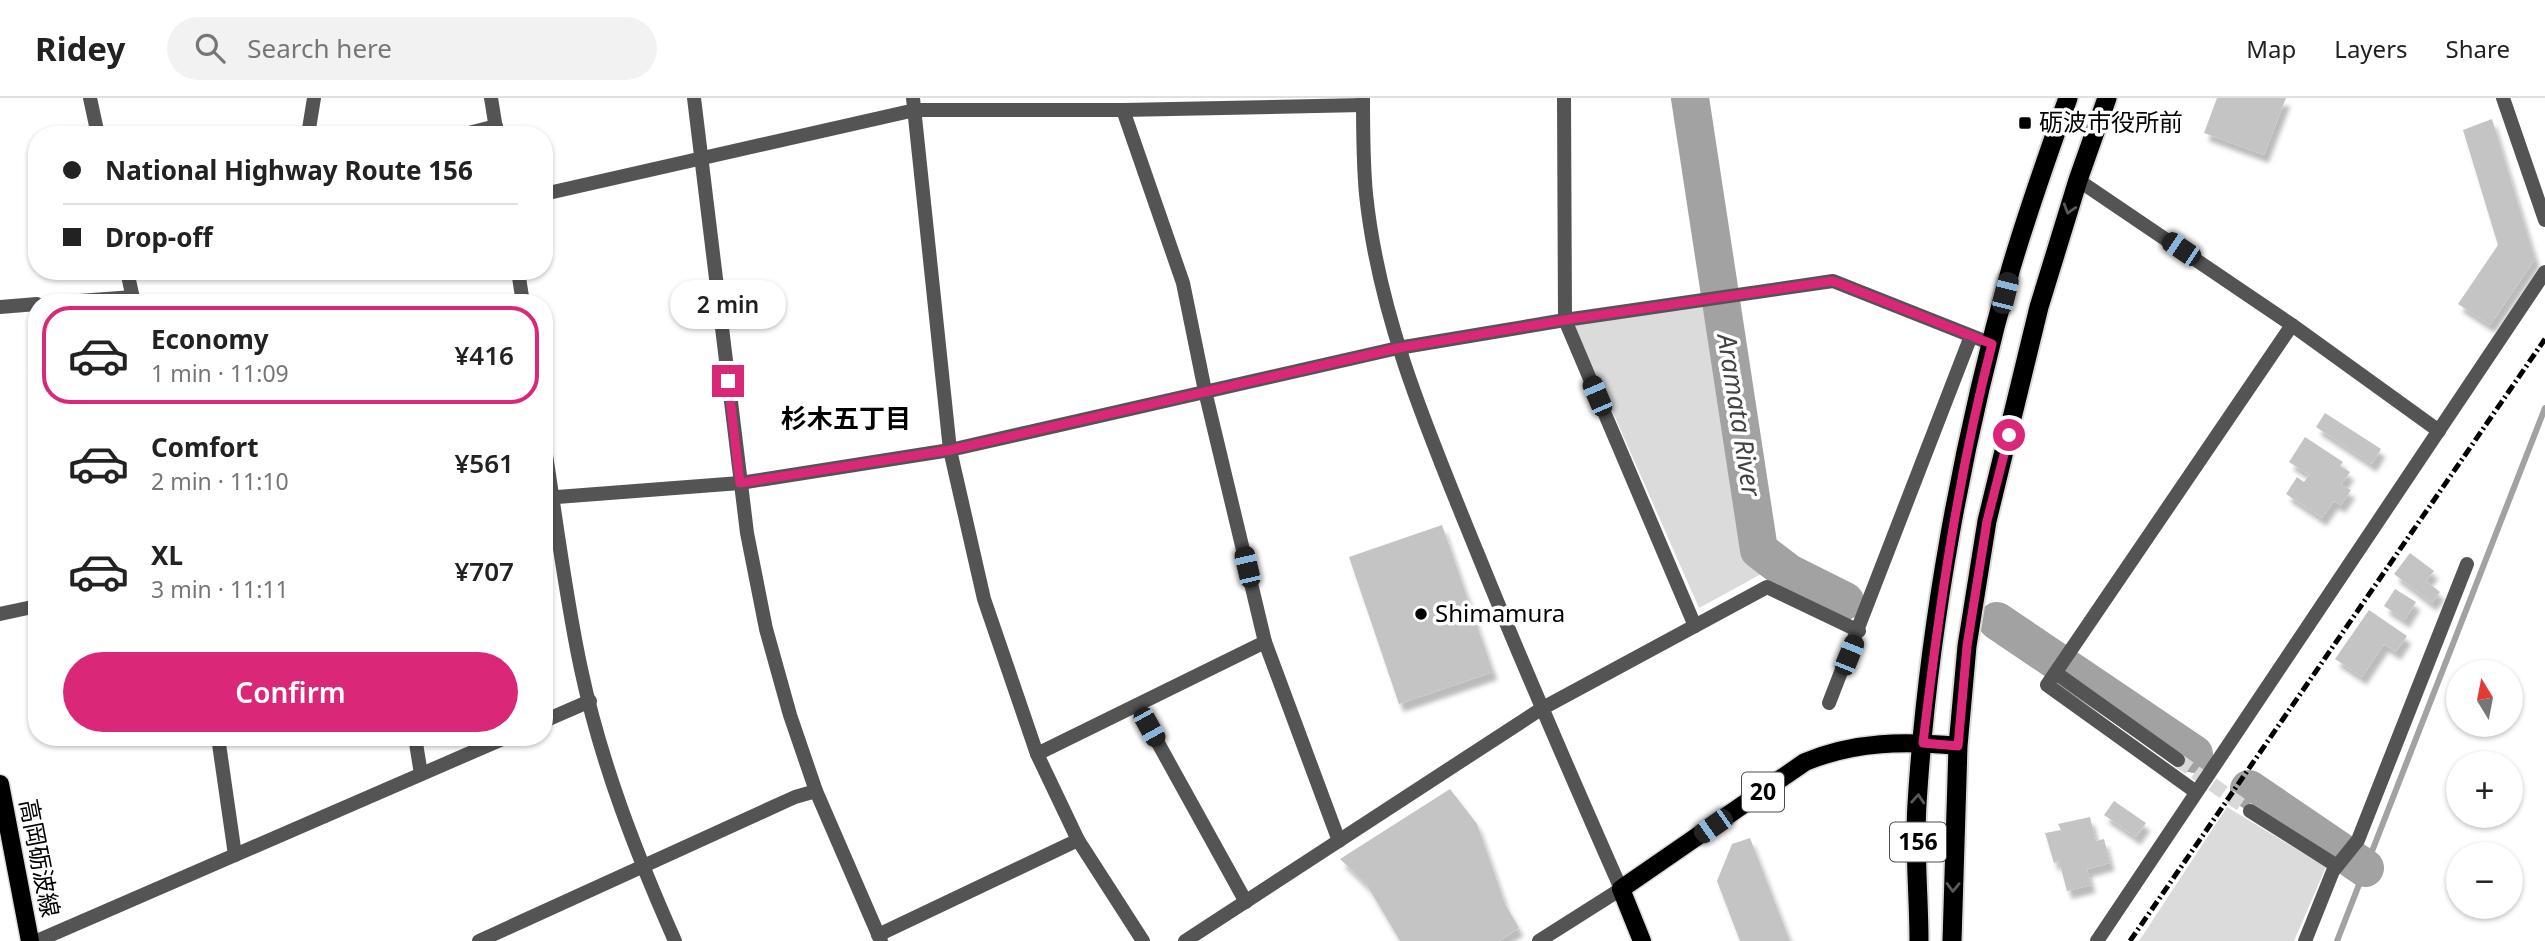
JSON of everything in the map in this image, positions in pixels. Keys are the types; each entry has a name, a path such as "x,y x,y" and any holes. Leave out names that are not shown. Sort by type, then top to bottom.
{"highway":[{"name":"156","path":"1919,941 1917,806 1936,631 1952,532 1972,421 2012,267 2068,98"},
{"name":"156","path":"1952,941 1958,746 1967,646 1987,521 2039,307 2106,98"}],"main road":[{"name":"20","path":"1621,890 1805,762 1833,750 1879,744 1923,743 1958,746"},
{"name":"高岡砺波線","path":"0,784 30,941"},
{"path":"1621,890 1642,941"}],"street":[{"path":"90,98 96,126"},
{"path":"309,126 314,98"},
{"path":"492,98 496,126"},
{"path":"695,98 740,483 766,629 790,715 816,791 880,938 1078,840"},
{"path":"1564,98 1565,320 1695,626"},
{"path":"2503,98 2545,220"},
{"path":"553,192 914,104 1124,110 1363,102 1366,194 1382,285 1398,348 1423,419 1541,709 1621,890 1539,941"},
{"path":"914,104 950,450 984,598 1037,754 1078,840 1143,941"},
{"path":"1124,110 1183,283 1205,391 1265,642 1339,841"},
{"path":"2078,180 2291,325 2439,431"},
{"path":"2097,941 2545,272"},
{"path":"553,497 740,483 950,450 1398,348 1565,320 1833,281 1992,344"},
{"path":"0,307 28,305"},
{"path":"2196,792 2047,685 2291,325"},
{"path":"1829,703 1971,336"},
{"path":"553,523 581,670 604,756 642,867 675,941"},
{"path":"2305,941 2337,866 2358,840 2467,564"},
{"path":"1185,941 1541,709 1767,587 1858,631"},
{"path":"0,614 28,608"},
{"path":"1037,754 1265,642"},
{"path":"2056,673 2178,760"},
{"path":"553,717 590,701"},
{"path":"1137,705 1246,902"},
{"path":"219,746 236,855"},
{"path":"416,746 421,774"},
{"path":"37,941 487,746"},
{"path":"479,941 796,797 816,791"},
{"path":"2250,811 2337,866"}],"shaded area":[{"path":"1734,302 1769,533 1785,561 1699,608 1574,324"},
{"path":"2227,807 2326,867 2294,941 2139,941"}],"building":[{"path":"2217,98 2286,98 2264,155 2204,133"},
{"path":"2492,119 2535,259 2490,325 2458,304 2498,245 2463,130"},
{"path":"2325,413 2381,449 2372,464 2316,427"},
{"path":"2305,437 2343,462 2340,466 2350,472 2341,485 2351,490 2341,505 2334,501 2322,518 2286,494 2297,477 2304,482 2309,475 2289,462"},
{"name":"Shimamura","path":"1442,525 1493,672 1399,704 1349,557"},
{"path":"2410,553 2434,571 2426,581 2440,592 2432,603 2394,574"},
{"path":"2395,589 2416,602 2405,620 2384,606"},
{"path":"2369,610 2407,636 2396,652 2384,644 2362,677 2335,659"},
{"path":"1450,789 1477,824 1505,904 1519,928 1499,941 1400,941 1367,885 1340,859"},
{"path":"2114,801 2146,823 2136,837 2104,815"},
{"path":"2090,817 2096,841 2104,839 2110,863 2087,869 2091,885 2067,891 2059,861 2054,863 2045,833 2061,830 2058,824"},
{"path":"1750,838 1790,941 1740,941 1717,881 1732,844"}],"waterway":[{"name":"Aramata River","path":"1690,98 1759,550 1789,573 1845,601"},
{"path":"2337,941 2545,408"},
{"name":"Aramata River","path":"1997,621 2194,754"},
{"name":"Aramata River","path":"2249,789 2365,868"}],"tunnel":[{"path":"2178,760 2250,811"}],"railway":[{"path":"2130,941 2545,339"}],"place":[{"name":"砺波市役所前","path":"2025,123"},
{"name":"Shimamura","path":"1421,614"}],"district":[{"name":"杉木五丁目","path":"846,419"}],"route":[{"path":"728,381 740,483 950,450 1398,348 1565,320 1833,281 1992,344 1972,421 1952,532 1936,631 1923,743 1958,746 1967,646 1987,521 2009,435"}]}
